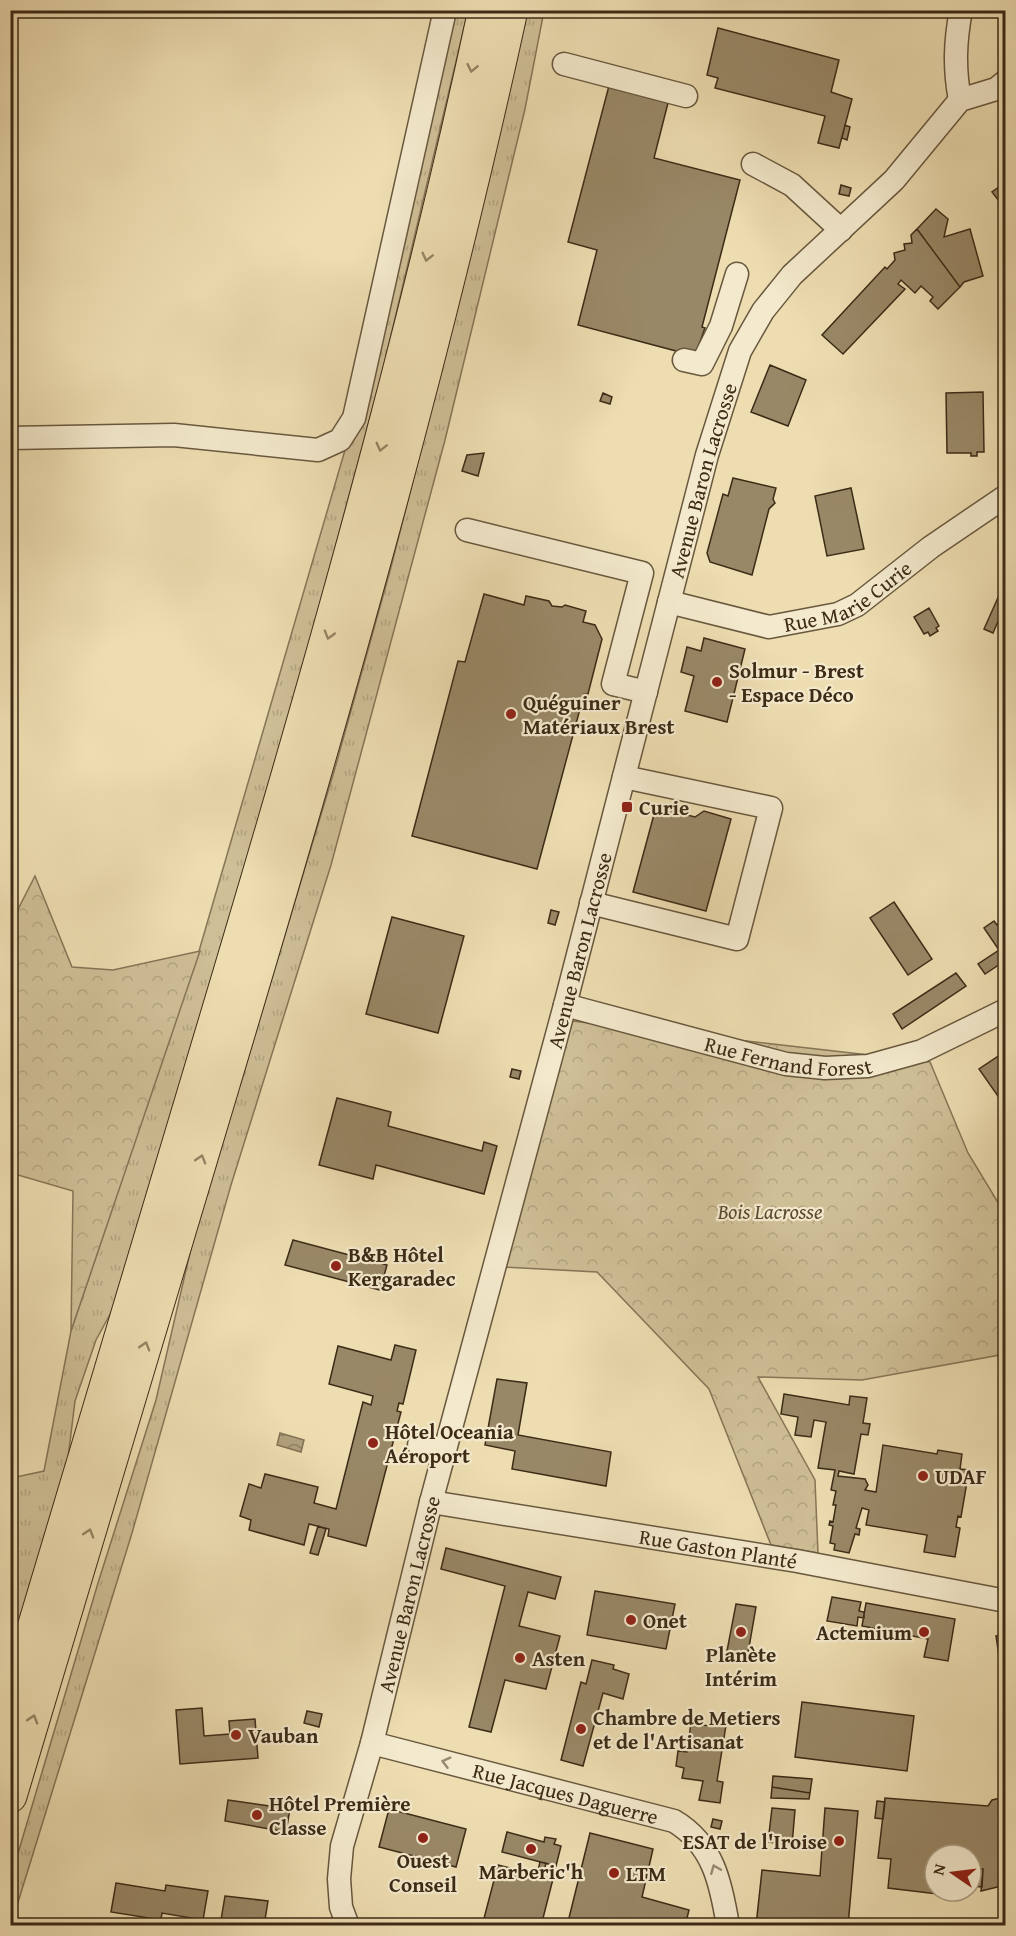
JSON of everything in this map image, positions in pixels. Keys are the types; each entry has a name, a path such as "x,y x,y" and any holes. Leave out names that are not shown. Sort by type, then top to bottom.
{"highway":[{"path":"10,1708 301,735 376,466 450,166 485,10"},
{"path":"10,1796 324,746 404,454 476,173 511,10"}],"street":[{"path":"10,438 174,435 318,450 340,440 354,418 445,10"},
{"path":"961,10 956,36 954,69 960,100 996,89 1005,81"},
{"path":"564,64 686,96"},
{"name":"Avenue Baron Lacrosse","path":"348,1926 341,1907 339,1879 342,1846 372,1743 431,1502 565,1005 707,455 740,351 763,311 792,275 894,180 960,100"},
{"path":"753,164 792,185 841,230"},
{"path":"684,360 702,364 721,326 736,274"},
{"name":"Rue Marie Curie","path":"669,602 769,627 838,614 857,605 930,547 1005,496"},
{"path":"467,530 642,573 613,684 646,692"},
{"path":"591,903 737,939 771,808 624,777"},
{"name":"Rue Fernand Forest","path":"565,1005 786,1064 825,1068 868,1066 922,1051 1005,1010"},
{"path":"419,1445 445,1451"},
{"name":"Rue Gaston Planté","path":"431,1502 797,1561 1005,1601"},
{"name":"Rue Jacques Daguerre","path":"372,1743 674,1821 690,1831 713,1862 722,1888 728,1926"}],"green space":[{"path":"453,11 468,11 383,369 268,798 113,1309 96,1340 75,1401 68,1458 11,1653 11,1478 44,1471 71,1331 199,951 345,450"},
{"path":"526,11 544,11 525,109 445,440 331,865 231,1185 132,1533 11,1925 11,1877 98,1583 156,1400 192,1244 335,768 390,571 473,245"},
{"path":"35,876 72,967 113,970 200,951 71,1331 73,1191 11,1173 11,923"},
{"name":"Bois Lacrosse","path":"572,1021 930,1062 968,1153 1005,1214 1005,1354 862,1380 758,1377 815,1480 818,1553 771,1545 709,1389 597,1272 502,1267"}],"water":[{"path":"280,1433 304,1440 301,1452 277,1445"}],"building":[{"path":"718,28 839,60 831,92 852,99 839,148 818,143 825,116 715,88 718,78 707,75"},
{"path":"610,82 669,99 654,158 740,180 702,327 705,328 695,356 578,325 597,250 568,242"},
{"path":"845,125 850,127 847,140 842,138"},
{"path":"1006,182 1006,210 992,192"},
{"path":"841,185 851,188 849,196 839,194"},
{"path":"936,209 948,219 944,237 970,229 983,276 964,282 960,287 917,229"},
{"path":"917,229 960,287 938,309 930,301 933,297 921,286 915,293 901,280 898,284 905,289 843,354 822,335 885,267 887,269 895,260 894,253 905,250 904,244 912,243 911,235"},
{"path":"770,365 806,380 788,426 751,412"},
{"path":"983,392 984,452 977,452 977,456 971,456 971,453 947,453 946,393"},
{"path":"603,393 612,397 610,404 600,401"},
{"path":"484,453 478,476 462,471 467,455"},
{"path":"733,478 776,488 773,499 775,503 769,509 752,575 710,562 707,553 723,494 728,496"},
{"path":"851,488 864,549 827,556 815,496"},
{"path":"1004,584 1006,603 993,633 984,629"},
{"name":"Quéguiner Matériaux Brest","path":"484,594 524,605 526,596 549,601 552,606 565,605 586,611 583,622 595,625 602,639 588,694 584,694 537,869 412,836 458,661 465,662"},
{"path":"929,608 939,626 936,628 938,631 930,636 928,632 924,634 914,617"},
{"path":"704,638 745,649 727,722 685,711 694,676 681,672 687,647 701,651"},
{"path":"656,807 695,817 704,811 731,819 706,911 633,892"},
{"path":"894,902 932,959 908,975 870,918"},
{"path":"551,910 559,912 555,925 548,923"},
{"path":"392,917 464,936 438,1033 366,1014"},
{"path":"1006,920 1006,960 985,974 978,964 999,950 984,928 994,921 997,925"},
{"path":"956,973 966,986 902,1029 893,1014"},
{"path":"1006,1051 1006,1095 1000,1099 979,1069"},
{"path":"512,1069 521,1071 519,1079 510,1077"},
{"path":"337,1098 391,1112 388,1126 482,1151 484,1142 497,1146 484,1194 376,1165 373,1179 319,1165"},
{"path":"293,1240 387,1265 380,1290 285,1265"},
{"name":"Hôtel Oceania Aéroport","path":"395,1345 416,1350 403,1404 399,1403 397,1411 401,1412 366,1546 328,1536 329,1529 309,1524 304,1545 249,1530 251,1520 240,1516 249,1484 261,1488 265,1474 318,1487 314,1503 336,1509 363,1402 371,1405 373,1396 329,1384 338,1346 391,1360"},
{"path":"497,1379 527,1383 518,1435 611,1452 606,1486 512,1469 515,1451 485,1445"},
{"name":"UDAF","path":"784,1394 849,1405 850,1396 867,1398 863,1423 870,1424 868,1435 861,1434 854,1474 839,1471 838,1476 865,1479 868,1485 865,1490 876,1492 883,1445 937,1454 938,1450 962,1454 960,1469 969,1470 961,1517 958,1516 956,1527 960,1528 955,1557 924,1552 927,1535 866,1525 869,1510 862,1508 856,1528 860,1529 859,1535 855,1534 849,1553 834,1550 835,1544 830,1543 833,1526 829,1525 830,1521 833,1522 836,1505 833,1505 836,1491 831,1490 835,1470 818,1468 826,1422 814,1420 811,1437 795,1435 798,1417 781,1414"},
{"path":"318,1526 326,1529 318,1555 310,1553"},
{"name":"Asten","path":"446,1548 561,1577 555,1599 528,1592 519,1626 560,1636 546,1689 505,1680 491,1732 469,1727 505,1586 441,1569"},
{"name":"Onet","path":"595,1591 675,1604 666,1649 587,1635"},
{"path":"832,1597 861,1602 859,1611 864,1612 864,1618 858,1617 857,1626 827,1621"},
{"name":"Actemium","path":"866,1603 955,1619 948,1661 924,1657 928,1639 862,1626"},
{"name":"Planète Intérim","path":"736,1604 756,1607 747,1659 726,1656"},
{"path":"1006,1635 1006,1681 1003,1682 996,1636"},
{"name":"Chambre de Metiers et de l'Artisanat","path":"592,1660 614,1665 613,1669 629,1674 623,1699 603,1693 583,1766 561,1760 581,1682 586,1684"},
{"path":"802,1702 914,1716 907,1771 795,1757"},
{"name":"Vauban","path":"202,1708 204,1736 230,1734 229,1721 255,1719 258,1758 180,1764 176,1710"},
{"path":"307,1711 322,1714 319,1727 304,1723"},
{"path":"710,1715 727,1719 717,1781 723,1782 720,1803 699,1800 703,1781 682,1778 684,1768 676,1766 678,1751 687,1752 691,1723 709,1726"},
{"path":"773,1776 812,1779 810,1793 772,1787"},
{"path":"772,1787 810,1793 809,1799 771,1798"},
{"path":"1006,1797 1006,1885 983,1891 983,1843 923,1843 923,1892 888,1888 891,1859 878,1858 885,1798 988,1806 992,1800"},
{"name":"Hôtel Première Classe","path":"228,1800 290,1809 286,1832 225,1821"},
{"path":"877,1801 885,1802 883,1819 875,1818"},
{"path":"772,1808 795,1810 792,1845 768,1842"},
{"name":"ESAT de l'Iroise","path":"825,1808 858,1811 848,1926 756,1926 762,1870 820,1876"},
{"name":"Ouest Conseil","path":"389,1809 466,1829 456,1867 379,1847"},
{"path":"713,1819 722,1821 720,1829 711,1827"},
{"name":"Marberic'h","path":"507,1832 544,1842 545,1837 556,1839 554,1844 561,1846 556,1866 502,1852"},
{"name":"LTM","path":"590,1833 653,1849 642,1897 689,1910 685,1926 567,1926"},
{"path":"540,1862 546,1863 543,1876 537,1875"},
{"path":"498,1865 553,1879 541,1926 482,1926"},
{"path":"116,1883 165,1891 166,1885 208,1891 203,1920 162,1913 161,1920 111,1912"},
{"path":"225,1896 268,1901 264,1926 220,1926"}],"place":[{"name":"Solmur - Brest - Espace Déco","path":"717,682"},
{"name":"Quéguiner Matériaux Brest","path":"511,714"},
{"name":"Curie","path":"627,807"},
{"name":"B&B Hôtel Kergaradec","path":"336,1266"},
{"name":"Hôtel Oceania Aéroport","path":"373,1443"},
{"name":"UDAF","path":"923,1476"},
{"name":"Onet","path":"631,1620"},
{"name":"Planète Intérim","path":"741,1632"},
{"name":"Actemium","path":"924,1632"},
{"name":"Asten","path":"520,1658"},
{"name":"Chambre de Metiers et de l'Artisanat","path":"581,1729"},
{"name":"Vauban","path":"236,1735"},
{"name":"Hôtel Première Classe","path":"257,1815"},
{"name":"Ouest Conseil","path":"423,1838"},
{"name":"ESAT de l'Iroise","path":"839,1841"},
{"name":"Marberic'h","path":"531,1849"},
{"name":"LTM","path":"614,1873"}]}
